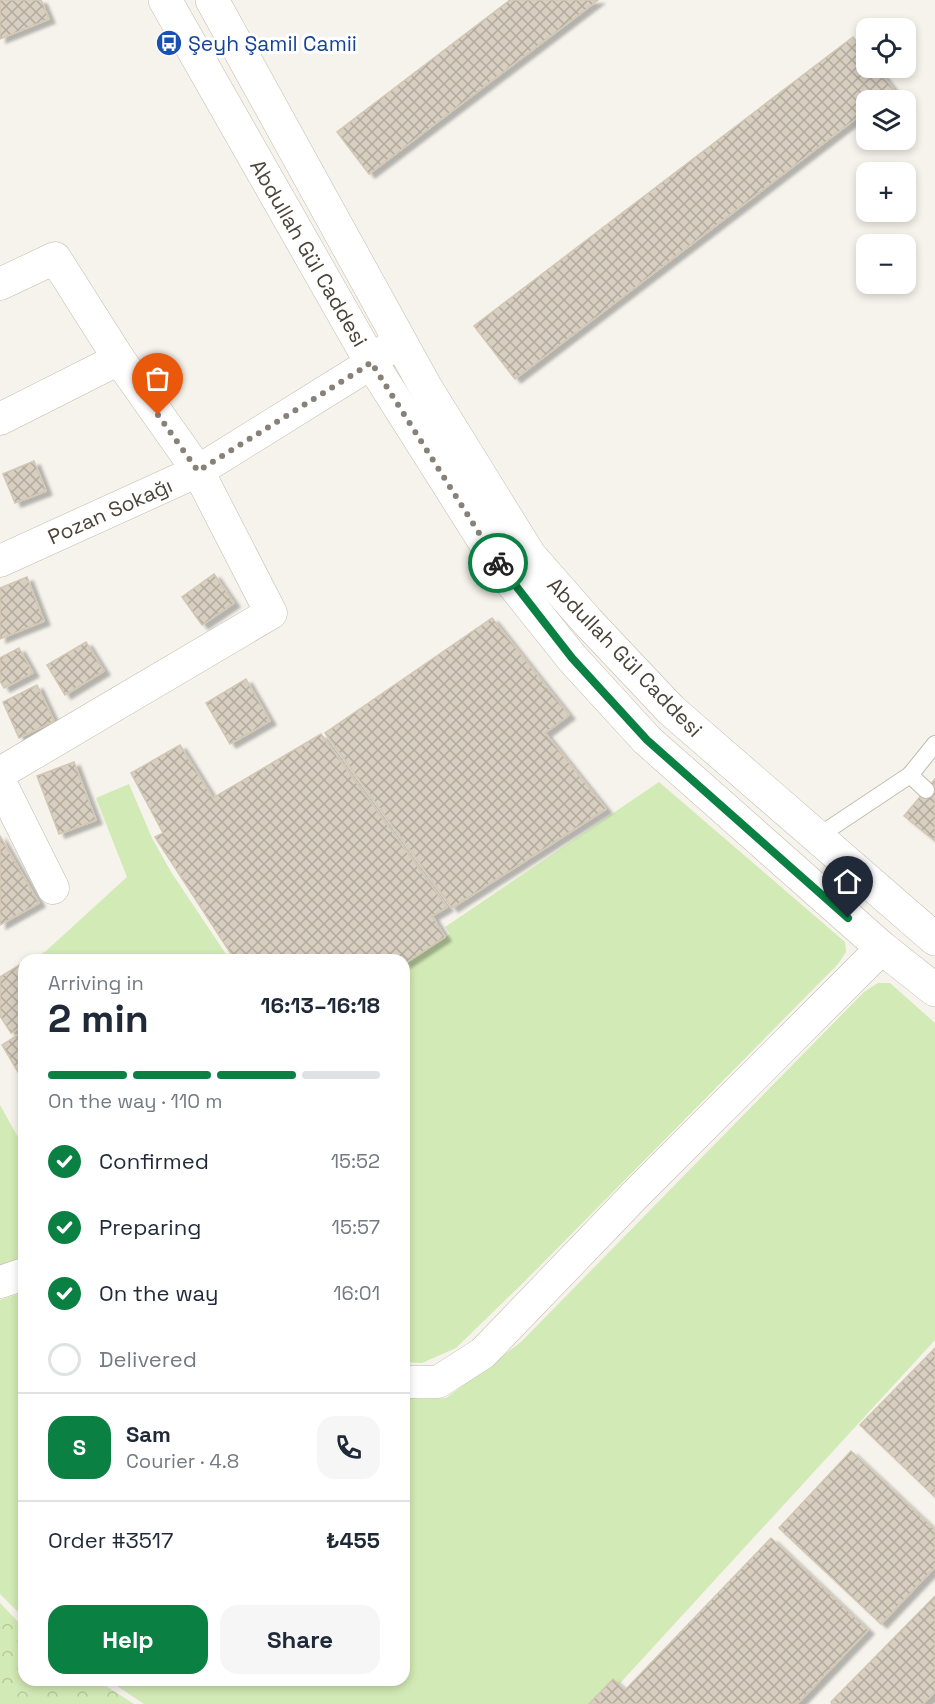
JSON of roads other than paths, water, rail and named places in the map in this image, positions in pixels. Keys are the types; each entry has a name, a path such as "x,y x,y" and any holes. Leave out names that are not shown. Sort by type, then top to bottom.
{"street":[{"name":"Abdullah Gül Caddesi","path":"165,0 371,362 505,574 572,658 647,740 882,948 935,990"},
{"name":"Abdullah Gül Caddesi","path":"212,0 426,388 530,556 671,710 935,939"},
{"path":"0,284 55,258 119,359 198,471 271,613 0,773"},
{"name":"Pozan Sokağı","path":"0,561 198,471 365,367 399,340"},
{"path":"0,420 119,359"},
{"path":"0,782 53,888"},
{"path":"410,1382 438,1382 483,1353 882,948"},
{"path":"0,1282 18,1276"}],"lane":[{"path":"817,837 910,775 935,744"},
{"path":"910,775 926,790"}],"place":[{"name":"Şeyh Şamil Camii","path":"169,43"}]}
